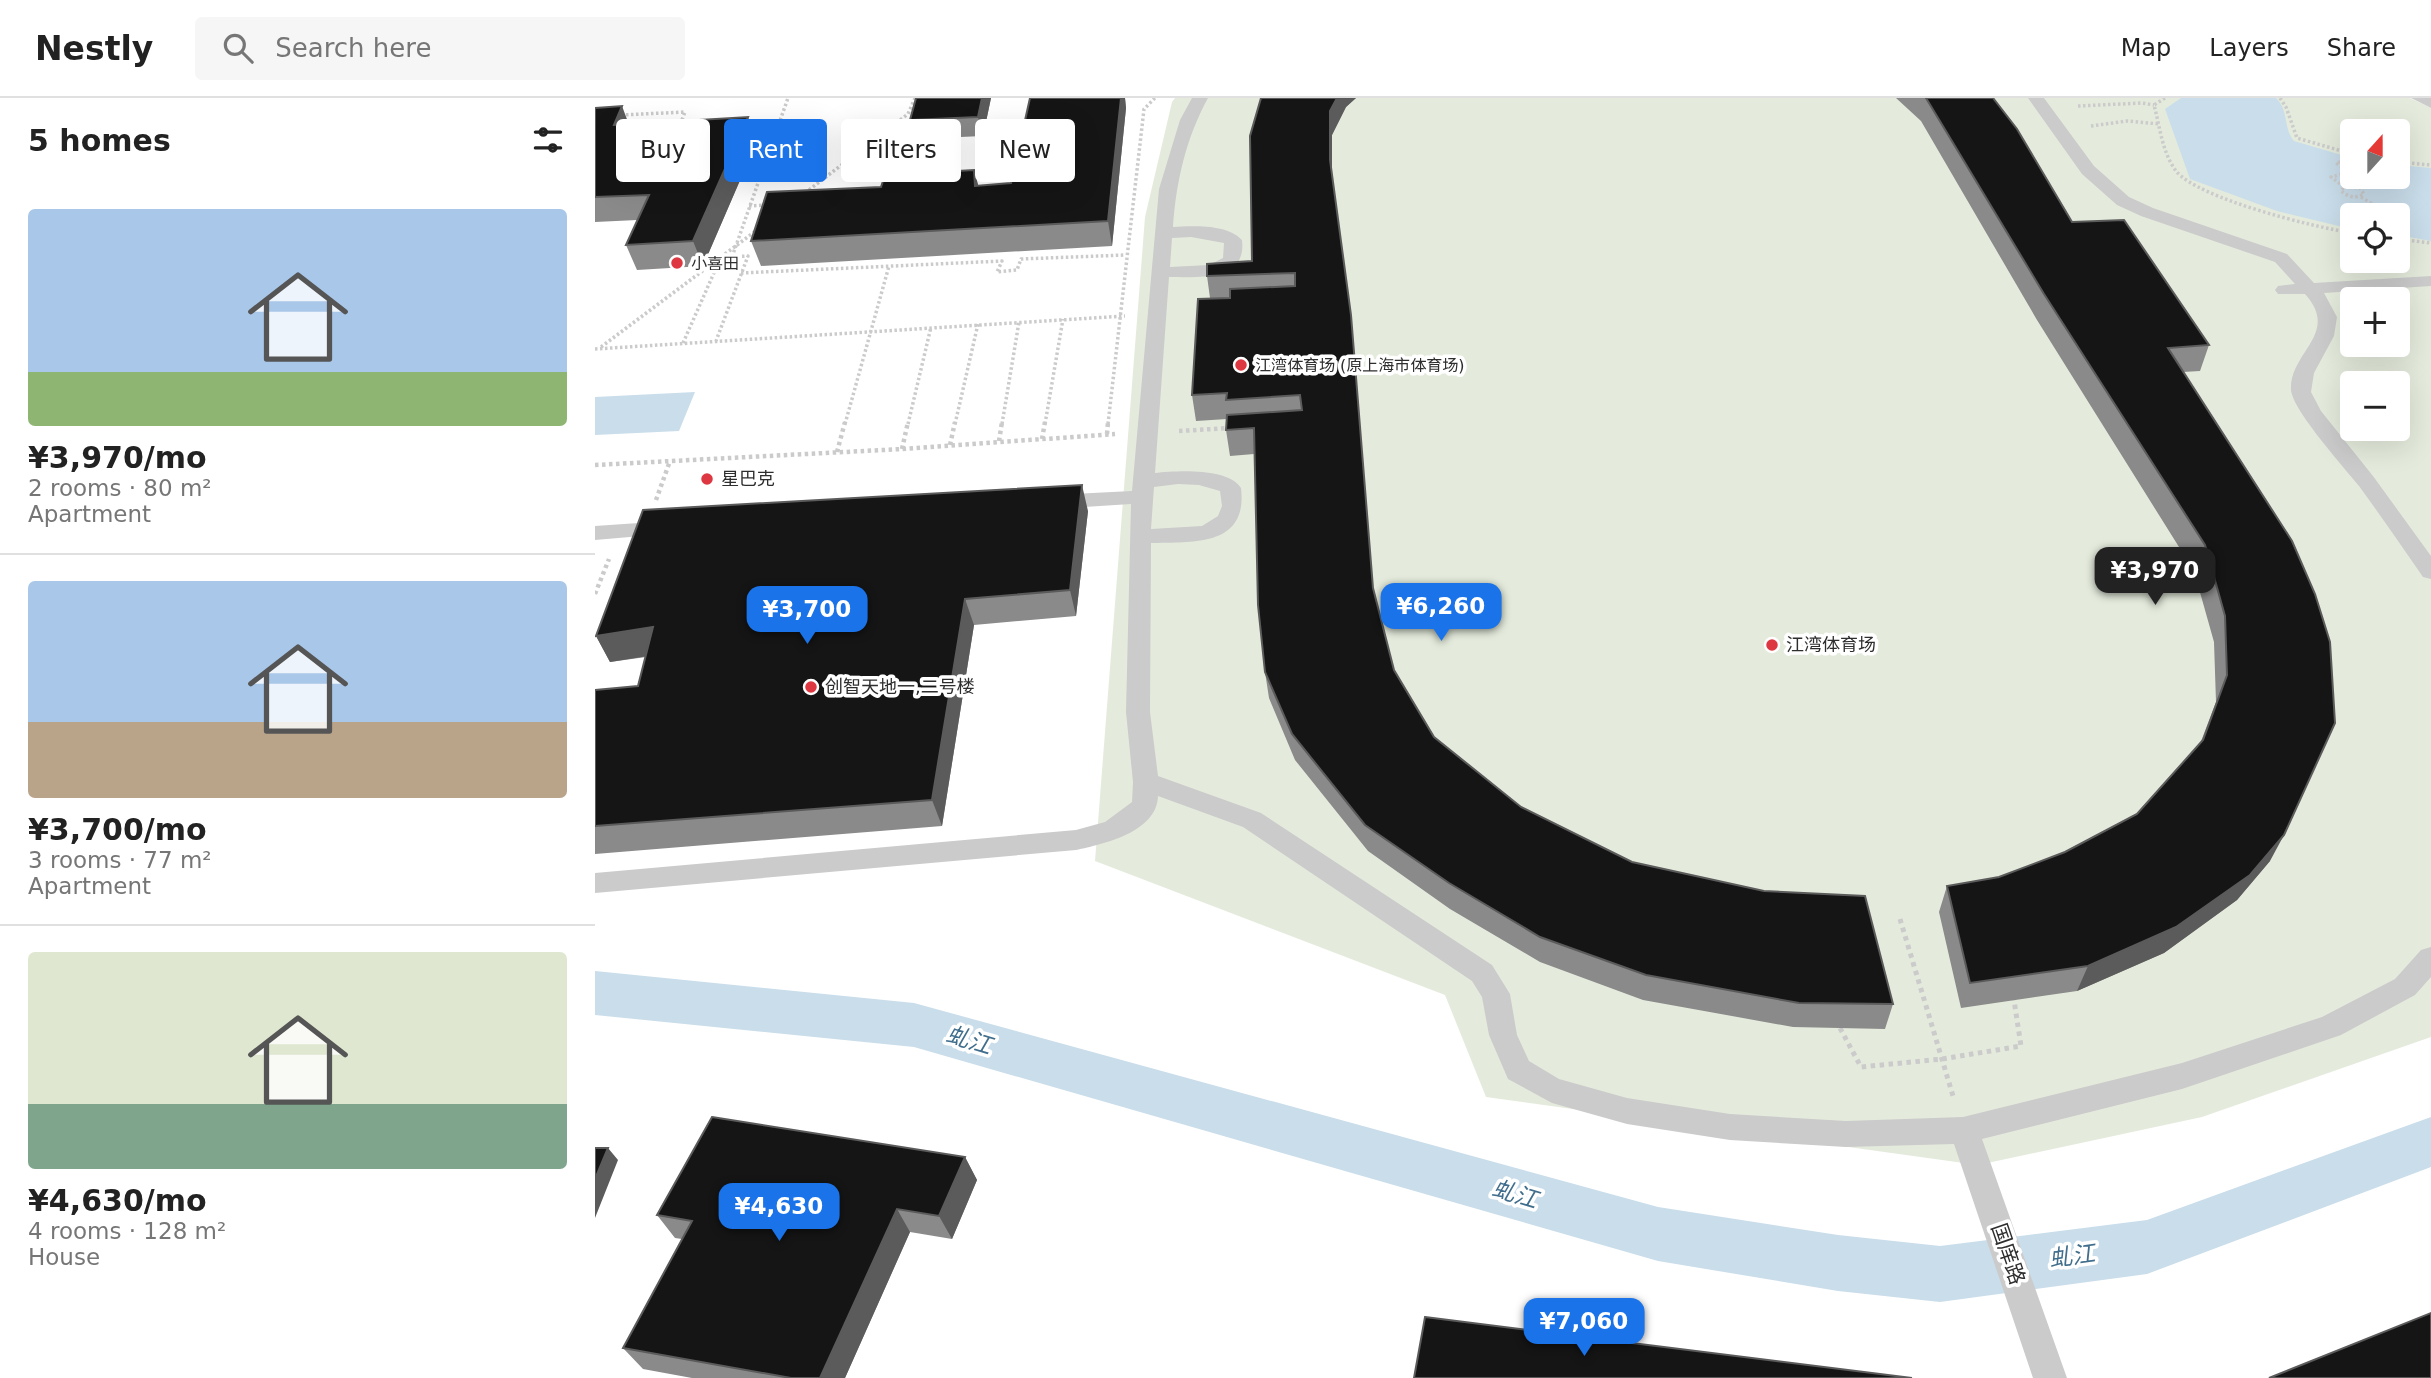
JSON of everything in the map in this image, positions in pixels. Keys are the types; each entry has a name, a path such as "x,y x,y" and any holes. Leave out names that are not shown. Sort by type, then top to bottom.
{"lane":[{"path":"595,883 1076,840 1113,832 1130,821 1145,805 1146,782 1138,712 1140,536 1167,190 1188,120 1199,98"},
{"path":"2419,98 2431,103"},
{"path":"2039,103 2088,170 2123,201 2147,212 2281,258 2320,300 2327,317 2325,336 2304,373 2301,392 2312,413 2366,481 2431,572"},
{"path":"1161,272 1225,267 1234,260 1236,250 1233,240 1219,233 1199,230 1164,233"},
{"path":"2284,290 2431,281"},
{"path":"1037,503 1144,489 1197,477 1215,480 1230,488 1234,503 1227,522 1211,533 1140,536"},
{"path":"595,533 686,526"},
{"path":"1146,782 1252,820 1482,973 1496,994 1503,1035 1518,1070 1552,1090 1627,1111 1730,1127 1846,1134 1963,1130 2182,1076 2331,1026 2405,987 2431,958"},
{"name":"国庠路","path":"1963,1130 1978,1165 2050,1378"}],"path":[{"path":"780,119 787,98"},
{"path":"803,195 908,114 915,98"},
{"path":"2039,103 2154,105 2165,98"},
{"path":"2280,98 2287,104 2297,138 2340,152"},
{"path":"2154,105 2171,163 2190,183 2340,231"},
{"path":"621,115 685,112 682,119"},
{"path":"2059,130 2127,121 2160,124"},
{"path":"2410,164 2431,166"},
{"path":"2340,175 2331,177 2340,184"},
{"path":"731,257 758,182"},
{"path":"2342,189 2344,194 2360,197 2370,203"},
{"path":"2360,197 2364,192 2361,189"},
{"path":"749,206 771,205"},
{"path":"596,350 764,225"},
{"path":"2410,241 2431,243"},
{"path":"741,274 1002,261 997,272 1017,270 1021,259 1125,255"},
{"path":"716,341 748,256 721,257"},
{"path":"683,343 721,257"},
{"path":"837,452 889,266"},
{"path":"596,350 1121,316 1107,434"},
{"path":"1042,439 1063,319"},
{"path":"999,441 1019,322"},
{"path":"950,445 978,324"},
{"path":"902,449 931,327"},
{"path":"1229,428 1241,430"},
{"path":"595,465 902,449 1088,435"},
{"path":"645,529 670,461"},
{"path":"1900,919 1963,1130"},
{"path":"1840,1028 1861,1067 1942,1059 2021,1046 2014,1000"}],"green space":[{"name":"江湾体育场","path":"1175,98 2410,98 2431,108 2431,1037 2202,1117 1978,1165 1486,1097 1445,995 1095,861 1145,217"}],"water":[{"path":"2181,98 2276,98 2283,108 2288,130 2294,141 2340,154 2340,189 2410,189 2410,166 2431,168 2431,241 2410,237 2410,203 2340,203 2340,226 2277,211 2190,179 2165,109"},
{"path":"695,392 679,431 595,435 595,397"}],"building":[{"path":"916,98 982,98 978,117 910,119"},
{"path":"1030,98 1121,98 1108,221 751,241 767,192 881,187 883,182 961,182 961,171 974,170 975,186 1011,182 1075,182 1075,119 1025,119"},
{"path":"1261,98 1337,98 1330,111 1330,160 1351,315 1373,588 1394,670 1434,737 1521,807 1632,862 1764,891 1865,896 1893,1004 1799,1003 1646,975 1540,937 1449,883 1365,825 1292,734 1265,672 1258,605 1254,428 1226,430 1227,415 1302,410 1300,395 1226,400 1227,393 1192,395 1198,299 1230,298 1230,289 1295,286 1295,273 1207,276 1207,264 1252,261 1250,136"},
{"path":"1926,98 1993,98 2017,129 2072,222 2124,220 2209,345 2168,348 2292,541 2315,594 2330,642 2335,723 2284,835 2250,875 2176,927 2088,966 1970,983 1947,886 1999,877 2065,852 2137,814 2203,740 2227,675 2225,616 2205,545 2044,294"},
{"path":"622,106 614,125 616,182 710,182 710,119 748,117 724,119 724,171 693,241 626,245 649,195 595,197 595,108"},
{"name":"创智天地一,二号楼","path":"1082,485 1070,590 965,599 932,800 595,826 595,690 638,686 653,627 596,636 643,510"},
{"path":"712,1117 965,1157 939,1216 897,1209 820,1378 791,1378 623,1348 692,1221 657,1215"},
{"path":"595,1148 608,1148 595,1179"},
{"path":"2431,1313 2431,1378 2269,1378"},
{"path":"1425,1317 1912,1378 1414,1378"}],"waterway":[{"name":"虬江","path":"595,993 914,1025 1658,1234 1838,1263 1940,1274 2147,1247 2431,1142"}],"place":[{"name":"小喜田","path":"677,263"},
{"name":"江湾体育场 (原上海市体育场)","path":"1241,365"},
{"name":"星巴克","path":"707,479"},
{"name":"江湾体育场","path":"1772,645"},
{"name":"创智天地一,二号楼","path":"811,687"}]}
